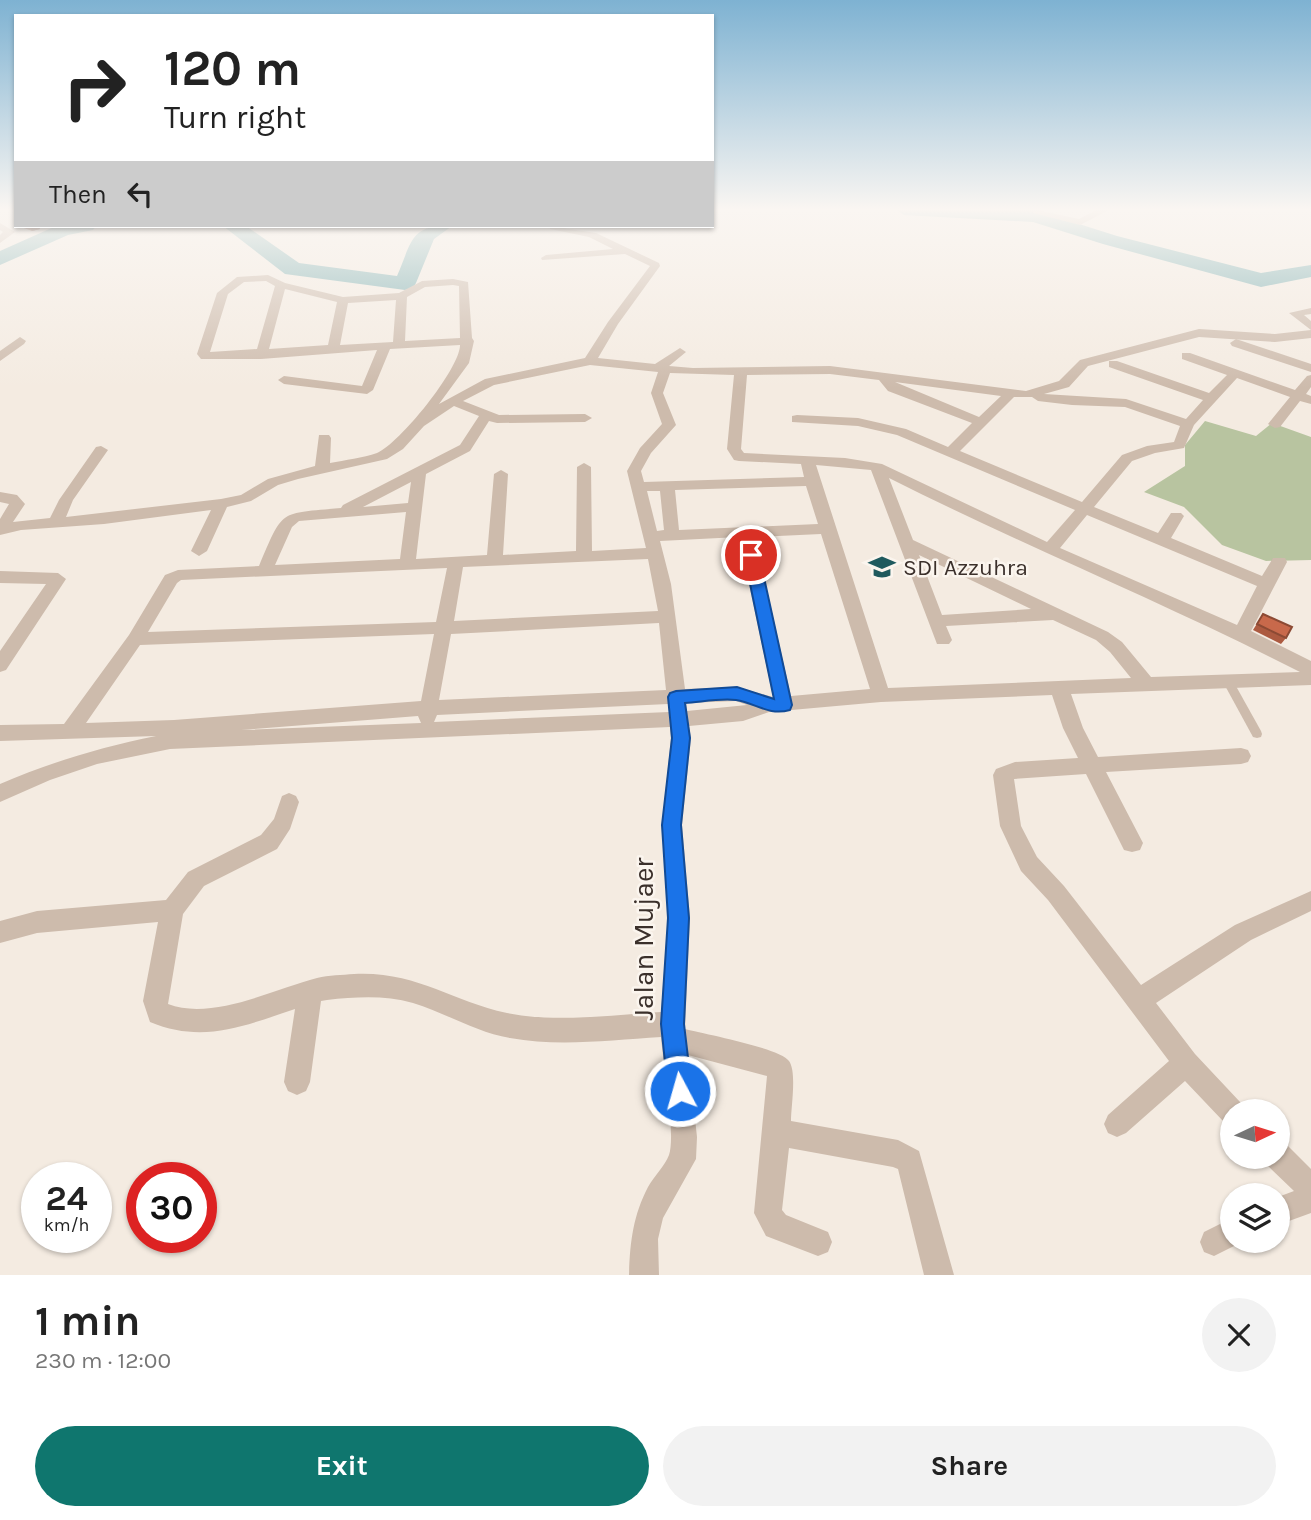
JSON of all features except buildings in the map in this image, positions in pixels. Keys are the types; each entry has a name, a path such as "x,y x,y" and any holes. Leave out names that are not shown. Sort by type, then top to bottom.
{"street":[{"path":"590,361 611,323 653,268"},
{"path":"466,393 463,363 468,341 464,284 422,284 402,296 343,300 281,285 262,277 241,279 223,293 203,354 209,357 261,355 468,341"},
{"path":"261,355 281,285"},
{"path":"399,345 402,296"},
{"path":"333,350 343,300"},
{"path":"952,451 981,422 1018,394 1064,384 1084,363 1187,335 1275,338 1310,333 1295,313 1311,311"},
{"path":"0,357 20,341"},
{"path":"1236,343 1307,367 1311,354"},
{"path":"284,380 367,390 385,346"},
{"path":"680,352 661,370 657,393 669,425 637,463 634,471 637,487 812,481"},
{"path":"1186,356 1304,397"},
{"path":"419,423 466,393 510,377 590,361 661,370 813,369 882,376 1072,401 1126,402 1188,424"},
{"path":"1,530 221,504 246,498 274,482 382,456 398,446 419,423 463,363"},
{"path":"1113,364 1211,398"},
{"path":"740,371 734,449 736,454 750,460 845,462 877,467 1050,550 1311,669"},
{"path":"1050,550 1127,458 1152,449 1179,445 1188,424 1235,373"},
{"path":"882,376 893,388 981,422"},
{"path":"1275,424 1304,397 1311,379"},
{"path":"452,401 508,420 585,418"},
{"path":"341,512 464,448 487,414"},
{"path":"797,419 876,424 952,451 1161,542 1266,584"},
{"path":"322,469 324,438"},
{"path":"56,522 66,500 101,450"},
{"path":"808,462 881,695"},
{"path":"584,467 584,558"},
{"path":"877,467 943,640"},
{"path":"407,565 419,472"},
{"path":"495,561 502,474"},
{"path":"667,486 672,535"},
{"name":"Jalan Mujaer","path":"637,487 671,622 680,704 681,748 672,825 678,918 673,1032 683,1117 682,1159 659,1195 649,1217 644,1239 644,1275"},
{"path":"0,498 12,498 17,504 1,530"},
{"path":"199,551 221,504"},
{"path":"264,572 285,524 290,520 302,515 413,507"},
{"path":"1161,542 1176,516"},
{"path":"71,729 135,639 174,577 584,558 653,545 672,535 828,529"},
{"path":"746,532 776,705"},
{"path":"906,543 1109,642 1147,685"},
{"path":"425,729 446,628 456,562"},
{"path":"1241,635 1279,562"},
{"path":"0,577 58,579 0,665"},
{"path":"936,621 1052,614"},
{"path":"135,639 671,622"},
{"path":"0,793 97,755 172,735 429,708 680,704 743,714 776,705 881,695 1311,678"},
{"path":"1059,688 1073,728 1132,843"},
{"path":"0,733 71,729 172,735 425,729 680,704"},
{"path":"1220,1099 1186,1063 1056,893 1029,864 1011,826 1003,775 1008,772 1093,765 1241,756"},
{"path":"289,802 283,823 269,842 196,879 172,910 155,1001 159,1013 168,1019 188,1022 243,1012 310,992 384,984 424,993 492,1022 540,1029 673,1032 772,1065 780,1070 777,1132 768,1213 776,1226 818,1242"},
{"path":"1139,1001 1214,950 1282,911 1311,901"},
{"path":"0,932 37,922 172,910"},
{"path":"297,1082 310,992"},
{"path":"1118,1124 1186,1063"},
{"path":"777,1132 898,1154 909,1161 939,1275"},
{"path":"1290,1168 1311,1188"},
{"path":"1290,1207 1311,1199"}],"lane":[{"path":"1228,682 1257,734"}],"green space":[{"path":"1205,421 1256,436 1272,423 1311,437 1311,560 1266,561 1222,545 1184,507 1144,492 1185,466 1185,445"}],"waterway":[{"path":"292,268 405,283 411,268"},
{"path":"1218,268 1261,280 1311,271"}],"place":[{"name":"SDI Azzuhra","path":"882,567"}],"route":[{"path":"680,1091 672,1024 678,918 672,825 681,738 681,719 676,697 737,694 768,705 784,705 751,555"}]}
